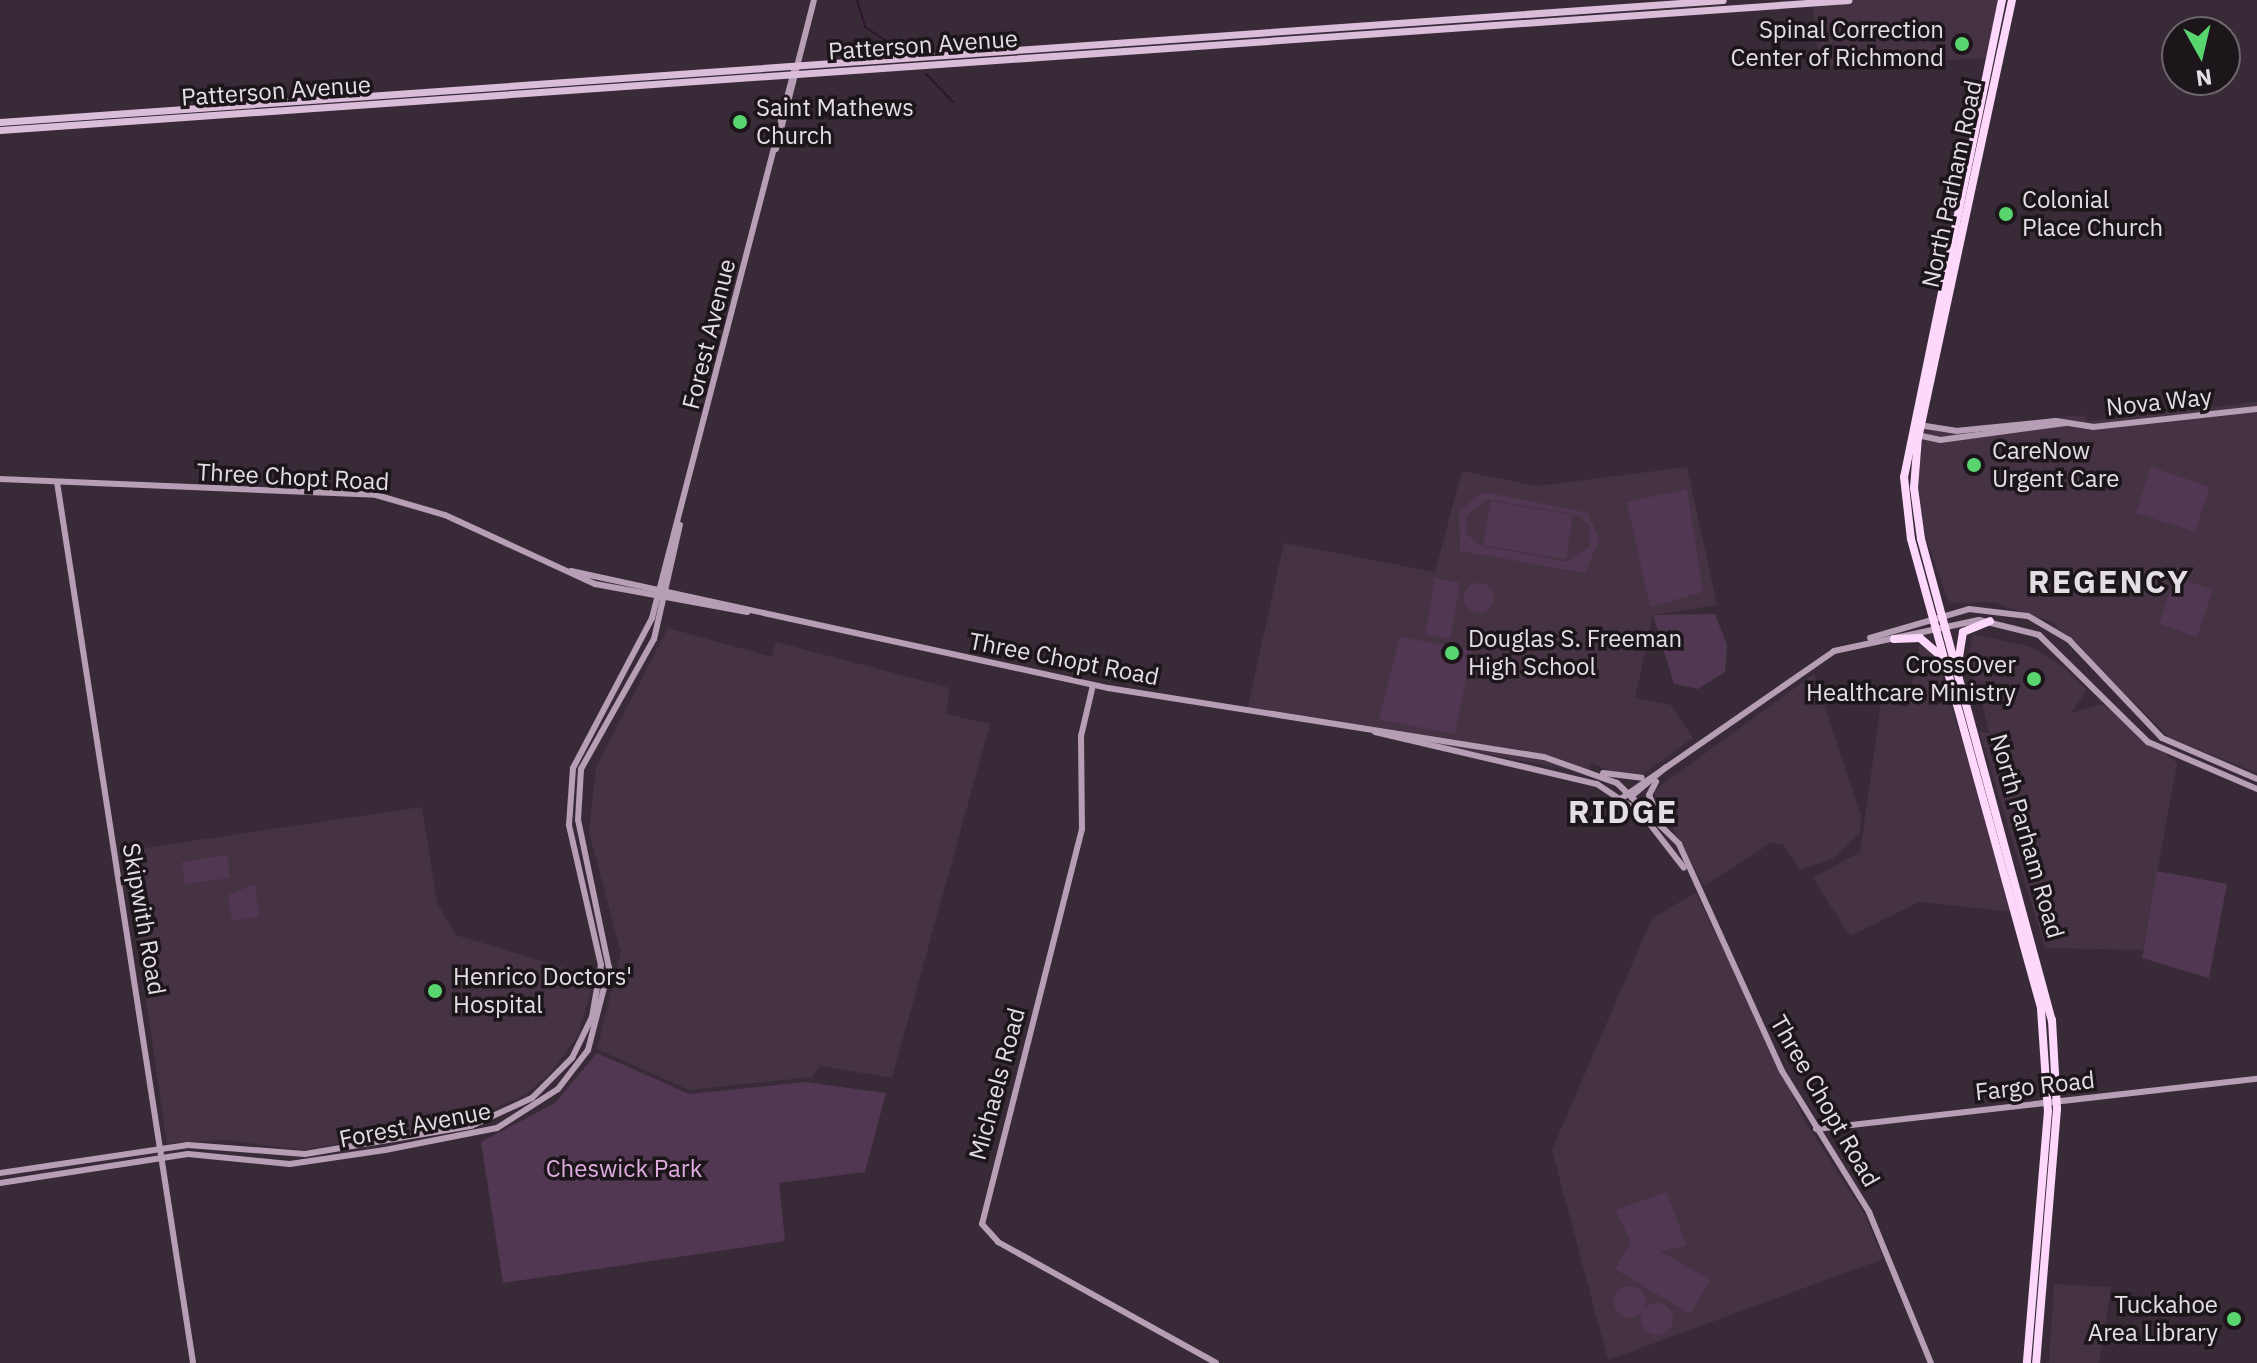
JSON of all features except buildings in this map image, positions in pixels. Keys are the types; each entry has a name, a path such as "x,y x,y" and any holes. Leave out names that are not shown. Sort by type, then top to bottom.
{"highway":[{"name":"North Parham Road","path":"2002,0 1916,425 1905,507 1941,626 1961,678 2044,971 2052,1102 2036,1363"},
{"name":"North Parham Road","path":"1928,582 1915,508 1916,425 2012,0"},
{"path":"1961,678 1961,635 1990,621"},
{"name":"North Parham Road","path":"1941,626 1946,662 2035,973 2052,1102 2027,1363"},
{"path":"1894,639 1924,639 1946,662"}],"main road":[{"name":"Forest Avenue","path":"0,1183 164,1158 219,1154 301,1164 472,1136 521,1117 565,1082 594,1035 609,968 605,923 578,820 581,769 604,717 650,648 666,600 680,525 814,0"},
{"name":"Patterson Avenue","path":"0,130 1723,0"},
{"name":"Patterson Avenue","path":"0,122 1848,0"},
{"name":"Nova Way","path":"2066,423 2097,427 2257,409"},
{"path":"1916,425 1956,431 2066,423"},
{"path":"1918,437 2066,423"},
{"name":"Three Chopt Road","path":"0,479 376,495 428,508 571,571 657,598 747,612"},
{"name":"Skipwith Road","path":"57,482 163,1148 193,1363"},
{"name":"Forest Avenue","path":"0,1173 163,1148 215,1144 305,1154 471,1126 520,1107 563,1070 592,1017 601,965 571,840 573,768 588,728 639,648 680,525"},
{"name":"Three Chopt Road","path":"571,571 668,591 747,612 1093,685 1544,757 1596,772 1632,793 1657,815 1679,844 1686,871 1816,1129 1869,1212 1933,1363"},
{"path":"1622,798 1821,658 1938,616 1985,608 2040,621 2069,640 2162,738 2257,779"},
{"path":"1870,638 1894,639 1941,626 1990,621 2050,642 2155,747 2257,789"},
{"name":"Michaels Road","path":"1093,685 1081,736 1080,839 982,1224 998,1242 1216,1363"},
{"name":"Three Chopt Road","path":"1375,732 1558,770 1622,798 1686,871"},
{"path":"1596,772 1628,781 1656,776"},
{"path":"1656,776 1649,795 1657,815"},
{"name":"Fargo Road","path":"1816,1129 2257,1079"}],"shaded area":[{"path":"1831,0 2002,0 1989,58 1819,66 1813,7"},
{"path":"2257,402 2257,773 2170,738 2052,622 1993,602 1949,603 1915,508 1922,423 1950,428 2083,415 2089,421"},
{"name":"Douglas S. Freeman High School","path":"1687,467 1717,605 1653,615 1635,698 1671,705 1693,738 1643,774 1621,776 1591,763 1589,773 1247,710 1284,543 1435,572 1462,471 1537,486"},
{"path":"668,628 772,657 776,642 950,688 946,714 990,724 892,1078 820,1066 812,1077 689,1090 597,1049 621,953 589,832 596,767"},
{"path":"1973,634 2031,647 2062,666 2087,690 2071,713 2102,704 2177,763 2143,950 2045,948 1979,731 1989,733 1981,699 1996,692 1974,687 1968,659"},
{"path":"1920,641 1937,660 2015,912 1919,902 1850,936 1813,878 1860,852 1881,703 1908,707"},
{"path":"1814,674 1861,816 1860,833 1833,859 1800,870 1783,844 1771,843 1704,886 1653,791"},
{"name":"Henrico Doctors' Hospital","path":"422,807 437,903 456,935 595,977 578,1035 552,1071 527,1094 469,1120 303,1150 226,1140 167,1143 124,851"},
{"path":"1696,893 1806,1123 1864,1213 1883,1259 1608,1360 1552,1150 1652,918"},
{"path":"2054,1284 2111,1287 2099,1363 2049,1363"}],"green space":[{"path":"2151,467 2210,487 2195,532 2136,513"},
{"path":"1687,489 1703,592 1650,607 1627,502"},
{"path":"1484,492 1588,513 1599,540 1585,573 1460,551 1459,511","holes":["1487,499 1578,515 1590,527 1590,546 1568,562 1480,546 1467,534 1465,517"]},
{"path":"1491,501 1573,515 1566,559 1483,545"},
{"path":"2175,577 2213,590 2197,637 2159,624"},
{"path":"1435,578 1460,583 1450,639 1425,635"},
{"path":"1479,583 1490,587 1494,598 1490,609 1479,613 1468,609 1464,598 1468,587"},
{"path":"1715,614 1727,645 1725,672 1698,689 1674,684 1653,615"},
{"path":"1400,637 1472,650 1455,734 1379,720"},
{"path":"227,855 230,878 185,884 182,862"},
{"path":"2157,871 2227,884 2209,978 2142,958"},
{"path":"255,884 259,917 232,921 228,895"},
{"name":"Cheswick Park","path":"597,1053 689,1094 805,1082 886,1093 865,1172 779,1183 785,1241 503,1283 481,1142 555,1103"},
{"path":"1666,1192 1687,1246 1660,1251 1710,1280 1690,1314 1615,1269 1631,1243 1616,1210"},
{"path":"1630,1286 1641,1291 1646,1302 1641,1313 1630,1318 1619,1313 1614,1302 1619,1291"},
{"path":"1657,1303 1668,1308 1673,1319 1668,1330 1657,1335 1646,1330 1641,1319 1646,1308"}],"waterway":[{"path":"857,0 865,27 902,51"},
{"path":"926,74 953,102"}],"place":[{"name":"Spinal Correction Center of Richmond","path":"1962,44"},
{"name":"Saint Mathews Church","path":"740,122"},
{"name":"Colonial Place Church","path":"2006,214"},
{"name":"CareNow Urgent Care","path":"1974,465"},
{"name":"Douglas S. Freeman High School","path":"1452,653"},
{"name":"CrossOver Healthcare Ministry","path":"2034,679"},
{"name":"Henrico Doctors' Hospital","path":"435,991"},
{"name":"Tuckahoe Area Library","path":"2234,1319"}],"district":[{"name":"REGENCY","path":"2109,581"},
{"name":"RIDGE","path":"1623,811"}]}
